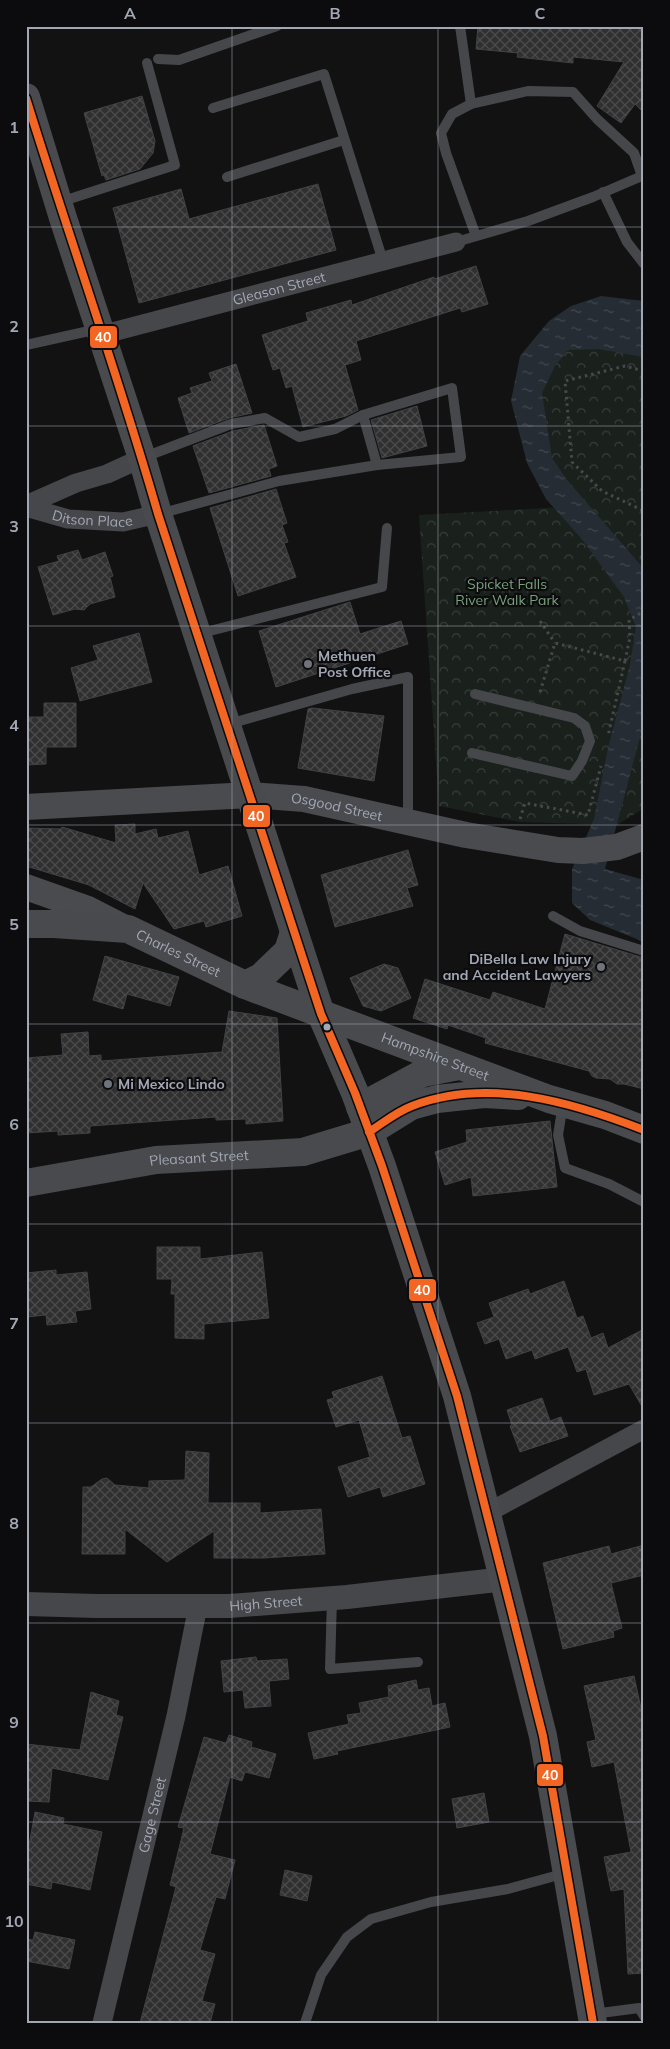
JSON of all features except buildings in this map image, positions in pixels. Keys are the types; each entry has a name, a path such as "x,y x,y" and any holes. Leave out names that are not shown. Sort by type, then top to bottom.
{"main road":[{"path":"26,97 38,150 59,202 142,458 158,514 321,1014 369,1132 457,1396 505,1579 543,1736 592,2018"},
{"name":"Osgood Street","path":"26,808 250,795 304,799 408,823 558,850 583,851 617,847 644,837"},
{"path":"26,887 88,909 128,929"},
{"name":"Charles Street","path":"26,924 128,929 245,985 321,1014"},
{"path":"245,985 261,977 288,951 294,932"},
{"name":"Hampshire Street","path":"321,1014 556,1101 605,1115 644,1130"},
{"path":"360,1107 423,1073 459,1066"},
{"name":"Hampshire Street","path":"369,1132 411,1106 437,1099 484,1094 556,1101"},
{"name":"Pleasant Street","path":"26,1183 156,1160 303,1152 369,1132"}],"street":[{"name":"Gleason Street","path":"100,332 456,242"},
{"name":"Ditson Place","path":"26,506 76,483 107,474 142,458"},
{"name":"Ditson Place","path":"26,506 68,519 123,522 158,514"},
{"path":"487,1513 644,1429"},
{"name":"High Street","path":"26,1604 229,1606 332,1598 505,1579"},
{"name":"Gage Street","path":"102,2023 176,1716 198,1606"}],"lane":[{"path":"158,59 179,60 277,26"},
{"path":"460,26 471,104"},
{"path":"59,202 175,164 147,63"},
{"path":"213,108 324,74 383,261"},
{"path":"456,242 528,221 642,176 634,153 597,119 573,92 528,91 471,104 452,114 441,133 446,153 476,236"},
{"path":"226,177 344,140"},
{"path":"603,192 627,242 644,264"},
{"path":"27,349 100,332"},
{"path":"142,458 231,424 265,418 300,437 334,429 363,415 452,388 461,457 377,466 279,481 158,514"},
{"path":"363,415 377,466"},
{"path":"197,634 382,587 387,528"},
{"path":"227,724 352,689 408,677 408,823"},
{"path":"472,753 572,776 582,761 590,741 584,726 574,718 475,694"},
{"path":"553,916 580,931 644,951"},
{"path":"556,1101 558,1136 565,1168 609,1184 644,1202"},
{"path":"332,1598 330,1669 418,1662"},
{"path":"306,2023 321,1975 348,1937 372,1919 431,1902 508,1889 567,1873"},
{"path":"592,2018 639,2008 644,2016"}],"path":[{"path":"644,371 625,366 565,381 572,462 602,491 644,511"},
{"path":"607,738 630,637 629,620 644,611"},
{"path":"540,621 555,643 625,661"},
{"path":"535,708 555,643"},
{"path":"511,843 525,803 588,815 603,757"}],"green space":[{"name":"Spicket Falls River Walk Park","path":"644,318 644,808 617,825 520,822 439,806 419,515 566,507 524,402 565,325"}],"water":[{"path":"601,296 644,301 644,357 598,349 568,350 555,366 542,393 552,458 567,480 644,569 644,722 605,869 644,880 644,942 590,920 572,903 572,869 594,819 608,748 630,665 636,627 624,597 581,538 546,499 527,463 511,401 520,356 549,321 571,306"}],"transit line":[{"name":"40","path":"26,98 127,409 158,514 321,1014 355,1093 382,1166 457,1396 543,1736 593,2023"},
{"name":"40","path":"369,1132 395,1114 412,1106 441,1098 470,1094 500,1093 559,1102 644,1130"}],"place":[{"name":"Methuen Post Office","path":"308,664"},
{"name":"DiBella Law Injury and Accident Lawyers","path":"601,967"},
{"name":"Mi Mexico Lindo","path":"108,1084"}]}
